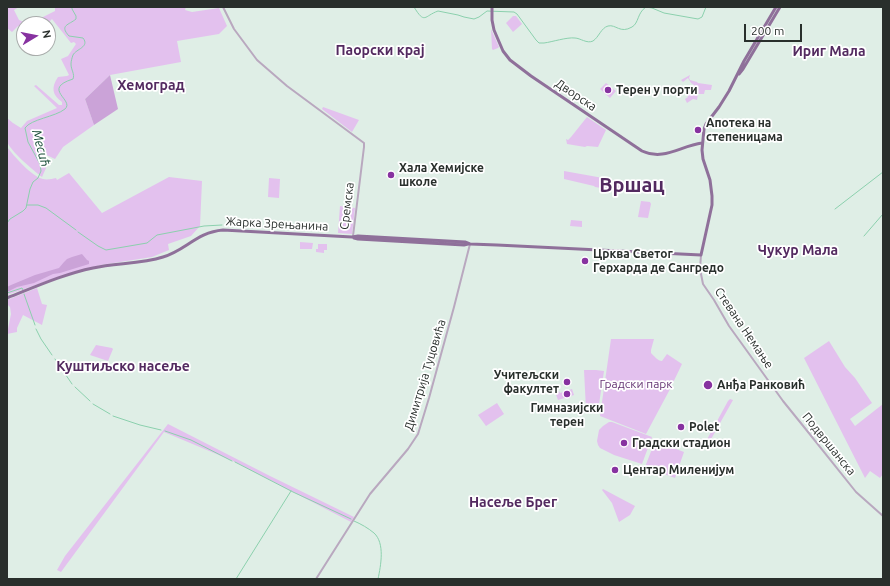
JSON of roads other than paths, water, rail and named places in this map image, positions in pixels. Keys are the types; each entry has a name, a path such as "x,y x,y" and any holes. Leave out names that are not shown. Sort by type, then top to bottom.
{"main road":[{"path":"738,75 744,61 776,7"},
{"path":"738,75 780,7"},
{"name":"Дворска","path":"492,10 492,23 494,30 504,53 510,60 645,153 661,155 668,154 702,143"},
{"name":"Стевана Немање","path":"701,255 712,205 710,180 702,155 704,130 706,124 720,107 738,75"},
{"name":"Жарка Зрењанина","path":"7,298 85,270 107,265 158,259 171,254 206,233 223,230 352,237 381,241 701,255"}],"street":[{"name":"Сремска","path":"223,7 234,29 257,60 287,86 364,144 352,237"},
{"name":"Димитрија Туцовића","path":"316,579 370,494 408,449 418,434 470,244"},
{"name":"Стевана Немање","path":"701,255 700,269 703,284 729,326 767,378"},
{"name":"Подвршанска","path":"767,378 856,492 883,516"}],"waterway":[{"name":"Месић","path":"7,223 10,219 26,208 30,189 41,171 40,164 28,142 25,128 32,122 61,112 67,106 59,91 60,87 64,83 73,79 74,75 71,64 73,55 85,44 83,38 69,36 65,30 65,27 76,19 72,7"},
{"name":"Месић","path":"414,7 420,16 425,18 438,11 474,19 487,11 514,12 539,43 572,38 591,42 608,26 613,26 624,30 632,27 636,23 643,9 646,7 664,13 698,19 702,17 706,7"},
{"path":"835,209 883,172"},
{"path":"27,205 38,205 46,208 76,230"},
{"path":"864,236 883,214"},
{"path":"78,232 106,250 147,243 157,235 204,226 222,225"},
{"path":"7,293 22,288 23,290"},
{"path":"24,294 35,325"},
{"path":"36,329 52,355"},
{"path":"55,359 72,384"},
{"path":"75,387 90,401"},
{"path":"93,404 110,414"},
{"path":"113,416 161,430"},
{"path":"165,431 191,440 232,461"},
{"path":"235,462 293,492 351,519"},
{"path":"236,579 291,491"},
{"path":"354,521 374,533 380,542 381,554 378,579"}],"place":[{"name":"Терен у порти","path":"608,90"},
{"name":"Апотека на степеницама","path":"698,130"},
{"name":"Хала Хемијске школе","path":"391,175"},
{"name":"Црква Светог Герхарда де Сангредо","path":"585,261"},
{"name":"Учитељски факултет","path":"567,382"},
{"name":"Анђа Ранковић","path":"708,385"},
{"name":"Гимназијски терен","path":"567,394"},
{"name":"Polet","path":"681,427"},
{"name":"Градски стадион","path":"624,443"},
{"name":"Центар Миленијум","path":"615,470"}],"district":[{"name":"Паорски крај","path":"380,50"},
{"name":"Ириг Мала","path":"829,51"},
{"name":"Хемоград","path":"151,85"},
{"name":"Вршац","path":"632,185"},
{"name":"Чукур Мала","path":"798,250"},
{"name":"Куштиљско насеље","path":"123,366"},
{"name":"Насеље Брег","path":"513,502"}],"park label":[{"name":"Градски парк","path":"636,384"}]}
